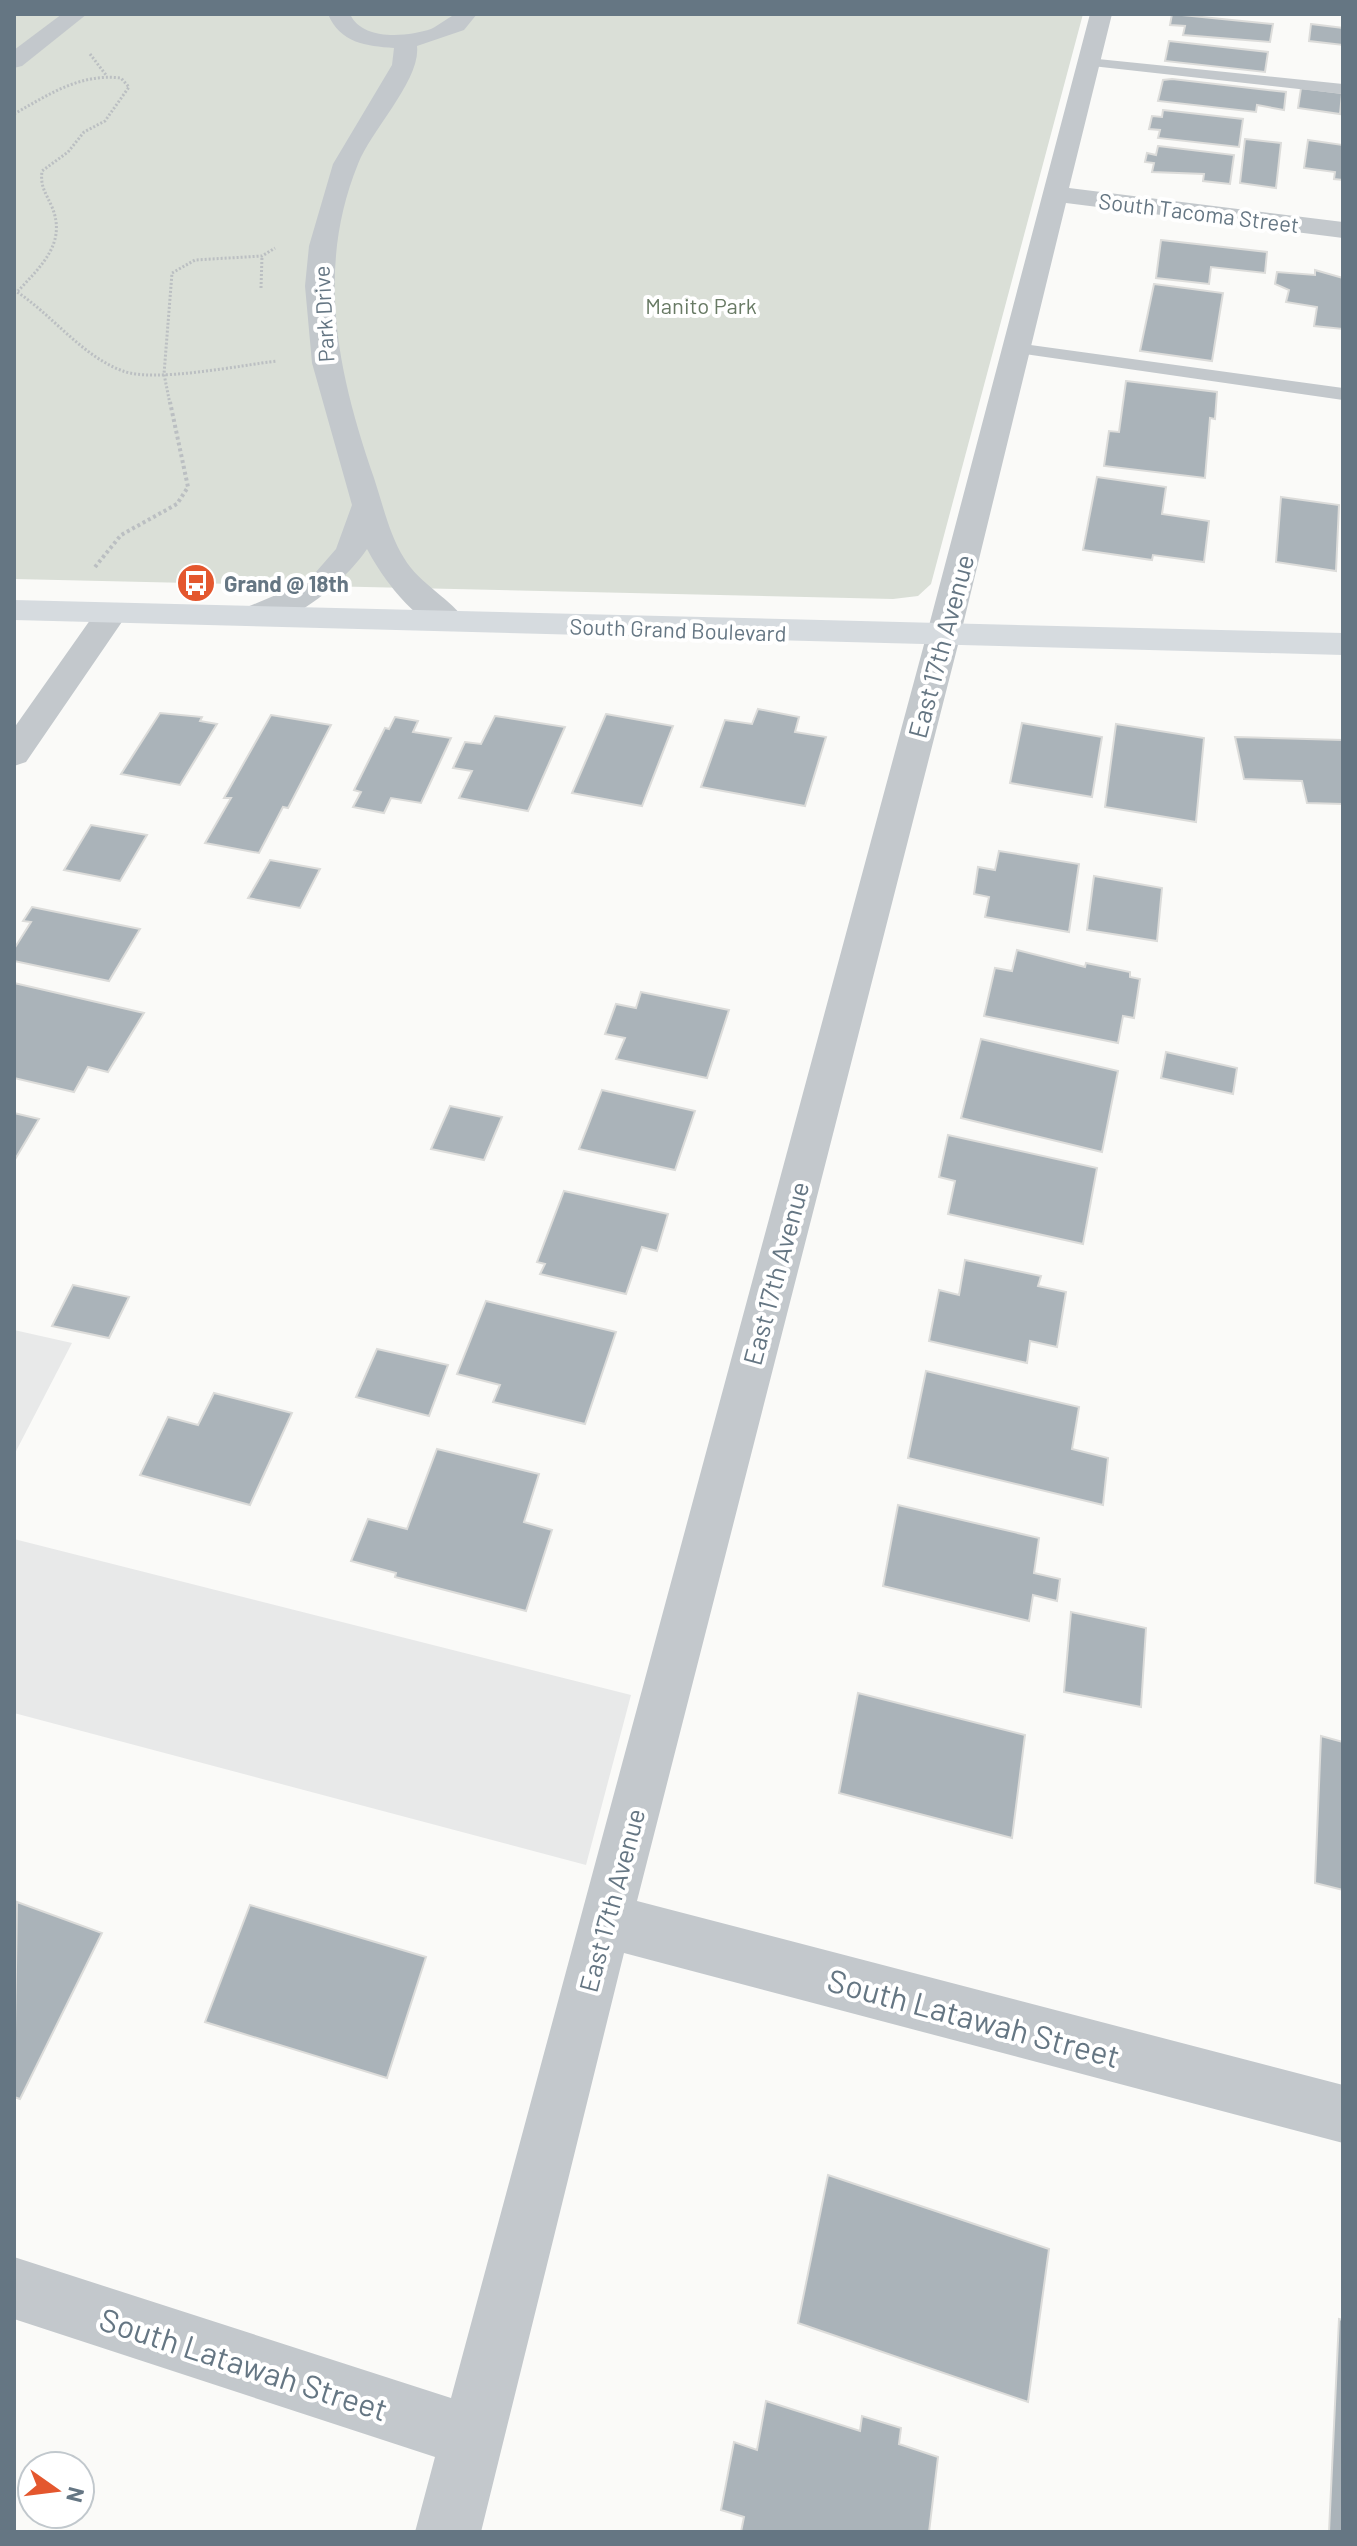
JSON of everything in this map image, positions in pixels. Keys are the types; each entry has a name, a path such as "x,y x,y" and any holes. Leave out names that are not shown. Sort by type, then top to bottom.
{"main road":[{"name":"South Grand Boulevard","path":"14,610 943,637 1343,644"}],"street":[{"path":"14,61 76,14"},
{"path":"339,14 344,27 355,34 405,41 454,28 466,14"},
{"name":"East 17th Avenue","path":"448,2532 605,1920 943,637 1101,14"},
{"name":"Park Drive","path":"405,41 404,65 356,140 327,214 317,285 322,355 336,413 391,565 413,590 451,623"},
{"name":"South Tacoma Street","path":"1054,194 1343,230"},
{"path":"252,617 304,595 333,576 356,544 367,505"},
{"path":"14,754 112,613"},
{"name":"South Latawah Street","path":"605,1920 1343,2114"},
{"name":"South Latawah Street","path":"14,2288 473,2437"}],"lane":[{"path":"1088,62 1343,89"},
{"path":"1016,348 1343,394"}],"path":[{"path":"14,114 70,85 95,77 121,78 129,87 105,121 84,132 68,152 42,171 40,185 54,203 59,240 52,254 16,291 111,367 137,375 164,374 322,355"},
{"path":"66,612 105,550 121,535 168,510 185,496 188,487 164,374 172,273 186,263 205,258 262,256 280,245"},
{"path":"261,288 262,256"}],"shaded area":[{"path":"14,1330 72,1343 14,1455"},
{"path":"14,1539 631,1695 586,1865 14,1713"}],"green space":[{"name":"Manito Park","path":"14,14 1083,14 931,584 918,596 893,599 14,579"}],"building":[{"path":"1172,14 1273,24 1270,42 1183,35 1185,26 1170,25"},
{"path":"1311,24 1343,28 1343,45 1309,41"},
{"path":"1169,41 1268,52 1265,72 1165,61"},
{"path":"1163,80 1286,92 1284,110 1257,105 1256,112 1158,101"},
{"path":"1301,88 1342,93 1340,114 1298,108"},
{"path":"1163,110 1243,119 1239,147 1158,138 1160,130 1149,129 1152,116 1162,117"},
{"path":"1245,139 1281,143 1276,188 1240,183"},
{"path":"1308,140 1343,145 1343,180 1334,179 1335,172 1304,168"},
{"path":"1158,146 1234,155 1230,184 1203,181 1204,174 1152,172 1154,163 1145,162 1147,153 1156,155"},
{"path":"1161,240 1267,252 1265,273 1211,267 1209,284 1156,278"},
{"path":"1315,270 1343,278 1343,329 1314,326 1317,307 1286,302 1289,290 1275,284 1277,272 1315,275"},
{"path":"1154,284 1223,293 1212,361 1140,351"},
{"path":"1126,381 1217,392 1215,419 1210,418 1205,478 1104,466 1109,431 1119,432"},
{"path":"1097,477 1166,487 1162,514 1209,521 1204,562 1153,555 1152,560 1083,550"},
{"path":"1281,497 1339,505 1336,571 1276,562"},
{"path":"758,709 799,717 795,732 826,737 805,806 701,787 725,720 752,724"},
{"path":"160,713 202,717 200,721 217,724 180,785 121,774"},
{"path":"606,714 673,726 642,806 572,793"},
{"path":"271,715 331,725 288,808 283,807 259,853 205,843 231,798 224,798"},
{"path":"495,716 565,727 528,811 459,798 472,771 453,768 465,742 481,744"},
{"path":"395,717 418,721 413,732 451,738 421,803 391,798 384,813 353,807 361,792 354,790 385,728 389,729"},
{"path":"1022,723 1102,737 1092,797 1010,783"},
{"path":"1116,724 1204,738 1196,822 1105,807"},
{"path":"1235,737 1343,740 1343,804 1307,803 1302,781 1244,779"},
{"path":"91,825 147,835 120,881 64,870"},
{"path":"999,851 1079,864 1069,932 985,917 989,897 974,894 978,867 995,870"},
{"path":"270,860 320,869 300,908 248,898"},
{"path":"1094,876 1162,888 1157,941 1087,930"},
{"path":"32,907 140,929 109,981 14,961 14,949 31,922 23,921"},
{"path":"1017,950 1085,967 1086,963 1130,972 1130,977 1140,979 1134,1018 1123,1016 1118,1043 984,1016 995,968 1012,971"},
{"path":"14,983 144,1013 108,1072 88,1067 74,1092 14,1078"},
{"path":"641,992 729,1010 707,1078 616,1059 625,1038 605,1034 616,1004 636,1008"},
{"path":"981,1039 1118,1071 1102,1152 961,1118"},
{"path":"1166,1052 1237,1068 1233,1094 1161,1078"},
{"path":"602,1090 695,1111 675,1170 579,1149"},
{"path":"450,1106 502,1117 484,1160 431,1149"},
{"path":"14,1113 39,1119 14,1161"},
{"path":"948,1135 1097,1168 1083,1244 948,1214 955,1181 939,1177"},
{"path":"564,1191 668,1214 657,1251 642,1247 626,1294 540,1274 545,1264 537,1262"},
{"path":"965,1260 1041,1276 1038,1286 1066,1292 1057,1347 1030,1341 1027,1363 929,1341 939,1290 959,1295"},
{"path":"73,1285 129,1297 109,1338 52,1326"},
{"path":"486,1301 616,1332 585,1424 493,1402 500,1385 457,1374"},
{"path":"377,1349 448,1365 429,1416 356,1397"},
{"path":"926,1371 1079,1407 1072,1449 1108,1458 1103,1505 908,1458"},
{"path":"214,1393 292,1413 250,1505 140,1475 168,1417 198,1425"},
{"path":"437,1449 539,1474 524,1522 552,1530 526,1611 395,1577 396,1573 351,1561 368,1519 407,1529"},
{"path":"898,1505 1039,1538 1034,1573 1060,1579 1057,1601 1033,1595 1029,1621 883,1586"},
{"path":"1071,1612 1146,1628 1141,1707 1064,1692"},
{"path":"858,1693 1025,1735 1012,1838 839,1793"},
{"path":"1321,1736 1343,1742 1343,1890 1315,1883"},
{"path":"17,1902 102,1933 20,2099 14,2097"},
{"path":"250,1905 426,1957 387,2078 205,2022"},
{"path":"828,2175 1049,2249 1028,2402 798,2323"},
{"path":"1339,2319 1343,2320 1343,2532 1329,2532"},
{"path":"766,2401 860,2431 862,2416 901,2428 899,2444 938,2457 929,2532 741,2532 744,2517 721,2510 734,2442 757,2450"}],"place":[{"name":"Grand @ 18th","path":"196,583"}]}
